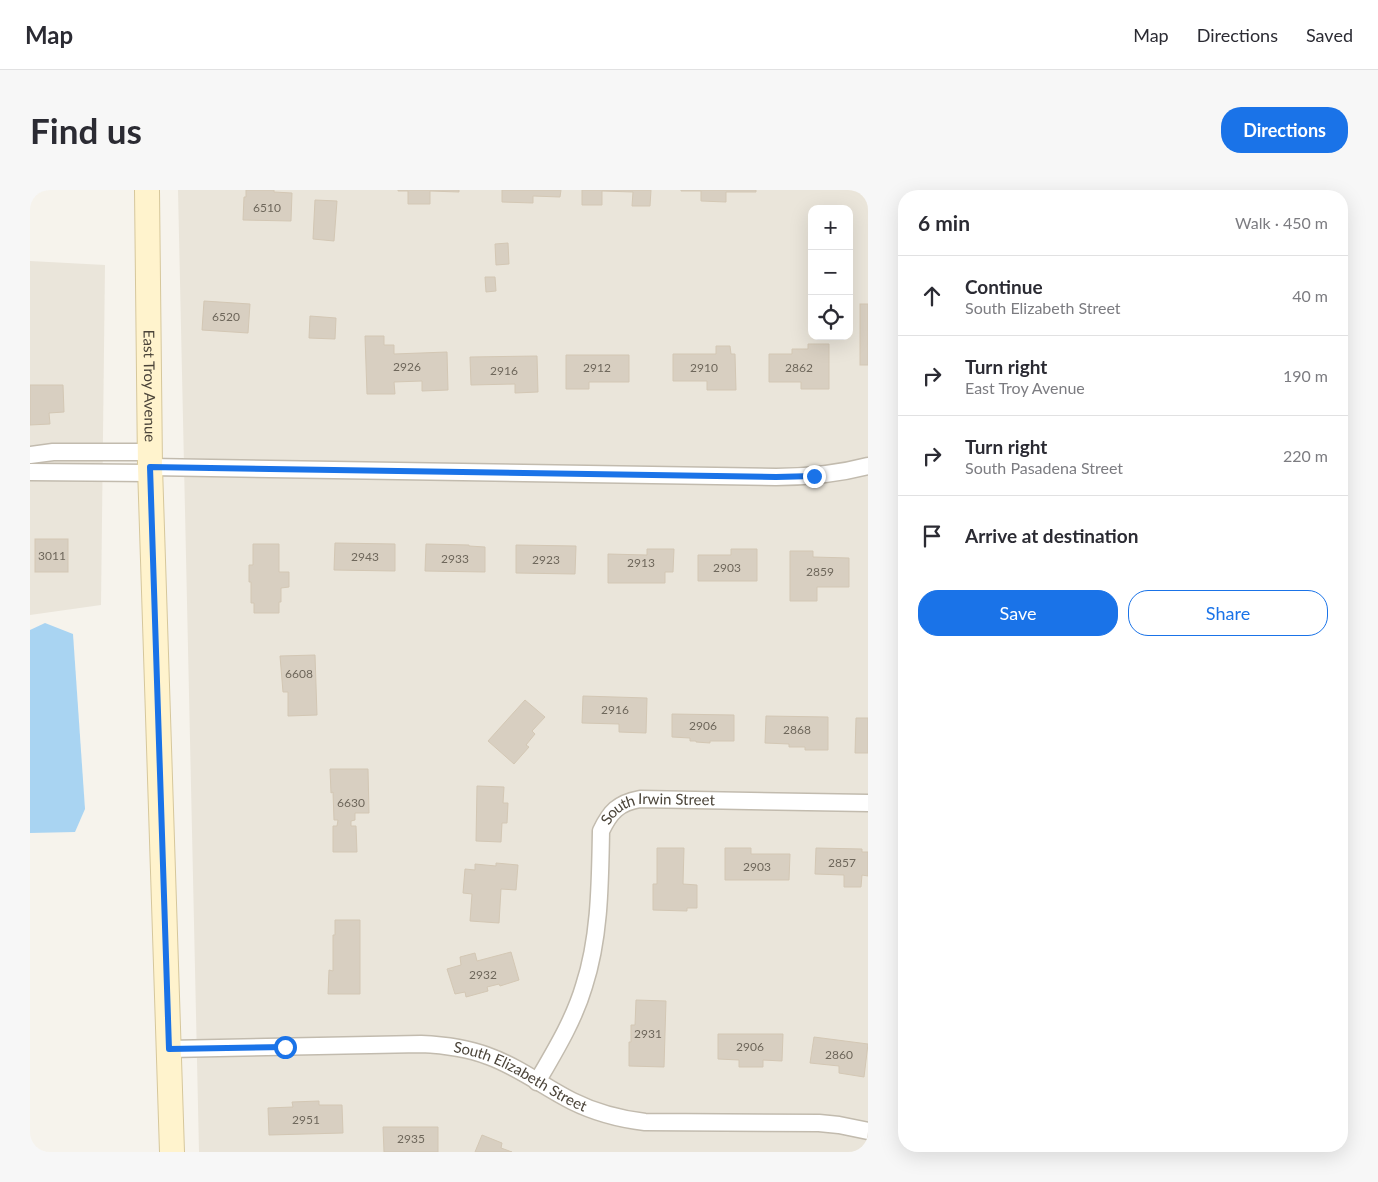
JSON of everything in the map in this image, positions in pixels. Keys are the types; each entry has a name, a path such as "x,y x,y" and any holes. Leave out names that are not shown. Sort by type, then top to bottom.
{"street":[{"name":"East Troy Avenue","path":"148,190 150,464 172,1152"},
{"path":"30,455 53,452 150,464"},
{"path":"30,472 150,464 776,477 833,473 868,466"},
{"name":"South Irwin Street","path":"537,1082 567,1028 585,985 597,929 601,831 608,818 618,807 624,803 640,799 868,803"},
{"name":"South Elizabeth Street","path":"169,1049 438,1045 465,1049 488,1056 520,1070 571,1101 589,1109 626,1120 645,1122 819,1123 839,1124 868,1131"}],"shaded area":[{"path":"178,190 868,190 868,1152 199,1152"},
{"path":"30,261 105,265 101,605 30,615"}],"water":[{"path":"45,623 73,634 85,809 75,832 30,833 30,630"}],"building":[{"path":"246,190 274,190 274,192 292,193 291,221 243,220"},
{"path":"398,190 459,190 459,192 430,191 430,204 408,204 408,191"},
{"path":"502,190 561,190 560,197 533,196 533,203 502,202"},
{"path":"582,190 651,190 650,206 632,206 633,192 602,191 602,205 582,205"},
{"path":"681,190 756,190 756,192 726,192 726,202 701,201 701,191"},
{"path":"315,200 337,201 334,241 313,239"},
{"path":"508,243 509,264 496,265 495,244"},
{"path":"485,277 495,277 496,291 486,292"},
{"path":"204,301 250,304 248,333 202,330"},
{"path":"860,304 868,304 868,365 860,365"},
{"path":"310,316 336,318 335,339 309,338"},
{"path":"365,336 384,336 384,345 394,345 394,354 447,352 448,390 422,391 422,381 394,382 395,394 367,394"},
{"path":"808,344 829,344 829,389 801,389 801,382 769,382 769,354 792,354 792,349 808,349"},
{"path":"716,346 730,346 731,354 735,354 736,390 707,390 707,381 673,381 673,354 716,354"},
{"path":"566,355 629,355 629,382 589,382 589,389 566,389"},
{"path":"537,356 538,392 515,393 515,384 471,385 470,357"},
{"path":"30,385 63,385 64,412 49,413 50,424 30,425"},
{"path":"35,539 68,539 68,572 35,572"},
{"path":"335,543 395,544 395,571 334,570"},
{"path":"253,544 279,544 279,572 289,572 289,587 281,588 279,613 254,613 254,603 251,603 251,582 249,582 249,565 253,565"},
{"path":"426,544 485,547 485,572 425,571"},
{"path":"516,545 576,546 575,574 516,573"},
{"path":"647,549 674,549 673,572 665,572 665,583 608,583 608,554 647,555"},
{"path":"731,549 757,549 757,581 698,581 698,555 731,555"},
{"path":"790,551 813,551 813,557 849,558 849,587 817,587 817,601 790,601"},
{"path":"315,655 317,715 288,716 288,692 283,692 280,656"},
{"path":"583,696 647,698 646,733 619,732 619,724 582,723"},
{"path":"525,700 545,717 532,731 535,734 526,745 529,747 514,764 488,741"},
{"path":"672,714 734,715 734,741 710,741 710,743 690,741 690,738 672,737"},
{"path":"766,716 828,717 828,750 805,750 805,747 789,747 789,744 765,743"},
{"path":"856,718 868,718 868,753 855,753"},
{"path":"330,769 368,769 369,813 355,813 355,820 351,821 351,826 356,826 357,852 333,852 333,826 337,826 338,820 334,820"},
{"path":"477,786 504,787 503,803 508,803 507,823 502,823 501,842 476,841"},
{"path":"657,848 684,848 683,884 697,885 697,908 687,908 687,911 653,910 653,884 657,884"},
{"path":"725,848 751,848 751,854 790,854 789,880 725,880"},
{"path":"816,848 862,849 862,852 868,852 868,876 862,875 861,887 844,887 844,875 815,874"},
{"path":"496,863 518,865 516,890 501,889 499,923 470,921 472,894 463,893 465,869 475,870 475,864 496,866"},
{"path":"335,920 360,920 360,994 328,994 329,970 333,971"},
{"path":"511,952 519,980 500,986 499,984 487,987 488,991 466,997 465,992 455,994 447,969 461,965 460,957 475,953 477,961"},
{"path":"636,1000 666,1001 664,1067 629,1066 629,1042 631,1042 631,1025 635,1025"},
{"path":"718,1034 783,1034 782,1061 763,1060 763,1067 739,1067 739,1060 718,1059"},
{"path":"814,1037 868,1044 864,1077 839,1073 839,1066 810,1063"},
{"path":"319,1101 319,1105 342,1105 343,1133 269,1135 268,1108 293,1107 292,1102"},
{"path":"383,1127 438,1127 438,1152 384,1152"},
{"path":"482,1135 502,1143 501,1148 512,1152 475,1152"}],"route":[{"path":"285,1047 169,1049 150,467 776,477 814,476"}]}
